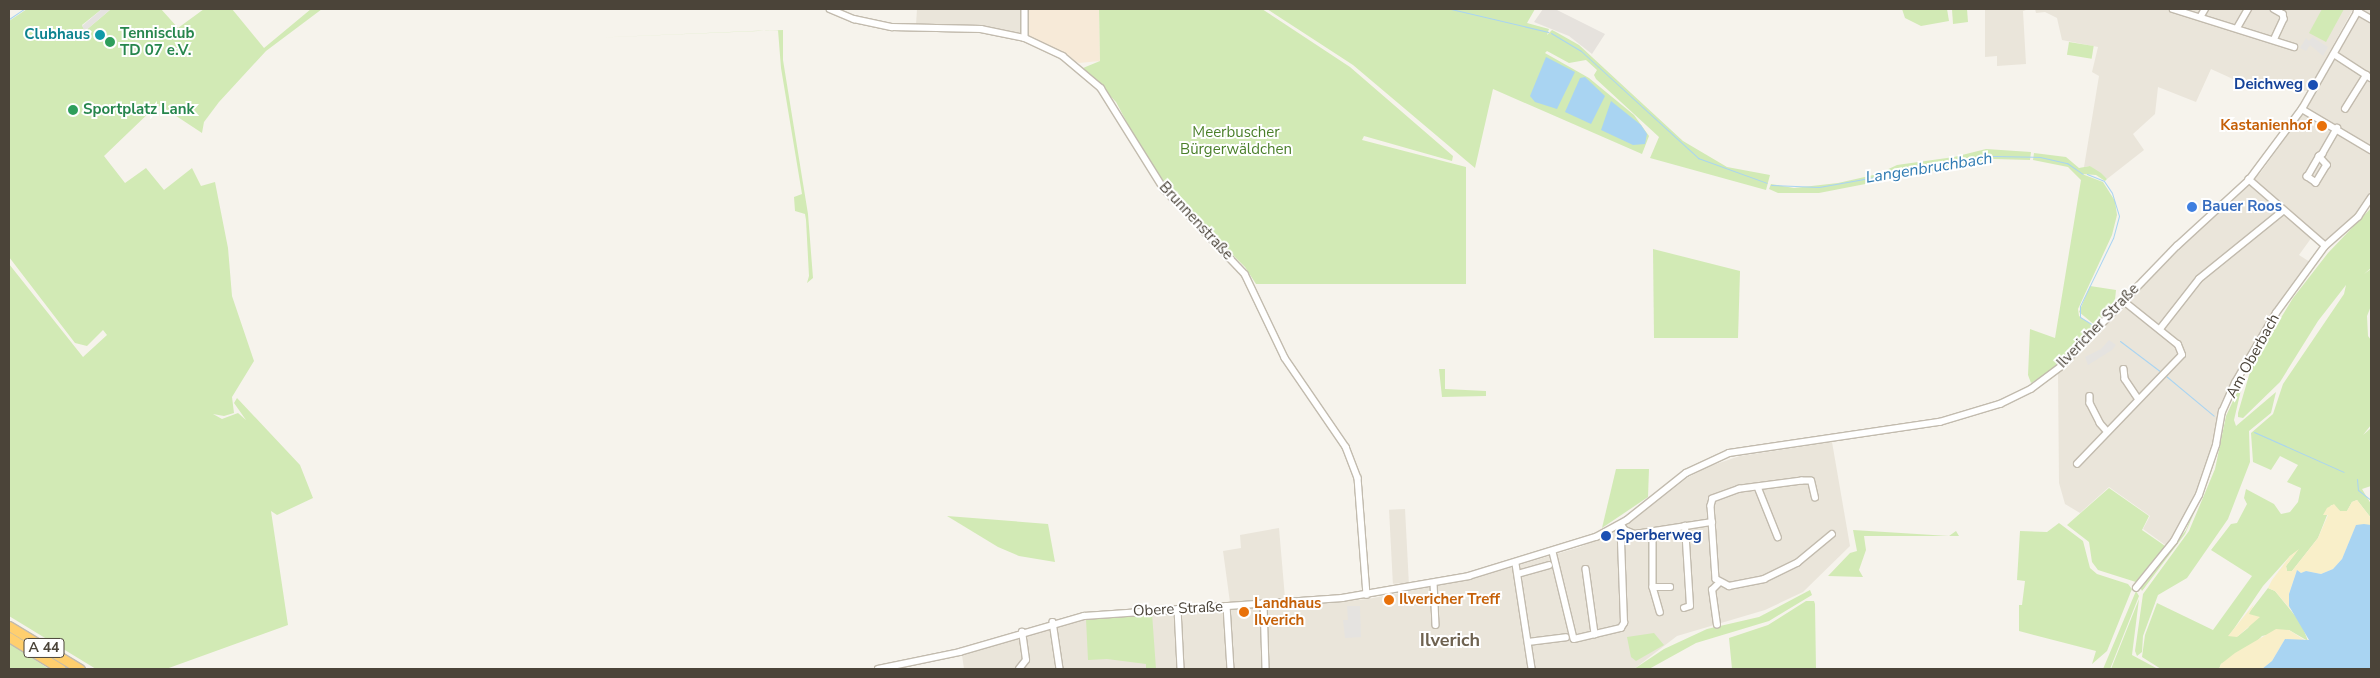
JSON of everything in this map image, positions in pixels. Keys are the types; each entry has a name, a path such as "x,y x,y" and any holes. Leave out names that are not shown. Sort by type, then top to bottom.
{"highway":[{"name":"A 44","path":"9,626 80,669"},
{"name":"A 44","path":"9,637 61,669"}],"street":[{"name":"Brunnenstraße","path":"830,9 854,19 892,27 981,29 1025,38 1063,56 1101,88 1164,189 1245,274 1285,358 1342,439 1356,470 1367,595"},
{"path":"1025,9 1025,38"},
{"path":"2173,9 2294,47"},
{"path":"2200,16 2204,9"},
{"path":"2237,28 2248,9"},
{"path":"2274,9 2283,14 2284,19 2274,40"},
{"name":"Ilvericher Straße","path":"1596,537 1621,524 1686,473 1729,453 1940,422 2000,404 2032,388 2062,366 2123,301 2249,180 2302,109 2358,10 2371,19"},
{"path":"2334,54 2369,77 2345,109"},
{"path":"2302,109 2337,128 2371,150"},
{"path":"2319,156 2337,128"},
{"path":"2249,180 2325,246"},
{"name":"Am Oberbach","path":"2136,588 2174,541 2199,495 2216,445 2222,412 2235,384 2276,313 2325,246 2358,217 2371,198"},
{"path":"2160,329 2199,279 2283,211"},
{"path":"2077,464 2106,430 2180,358 2183,350 2160,329 2123,301"},
{"path":"2124,369 2125,379 2138,398"},
{"path":"2090,396 2096,416 2106,430"},
{"path":"1719,583 1712,522 1713,499 1727,493 1758,487 1811,481 1814,498"},
{"path":"1758,487 1778,537"},
{"path":"1621,524 1626,531 1635,534 1712,522"},
{"path":"1684,608 1690,606 1685,526"},
{"path":"1553,552 1574,639 1620,628 1624,623 1621,541 1626,531"},
{"path":"1653,532 1653,587 1660,612"},
{"path":"1719,583 1728,586 1743,585 1776,574 1808,556 1832,534"},
{"name":"Obere Straße","path":"878,669 960,652 1053,622 1103,613 1264,604 1367,595 1434,583 1516,564 1596,537"},
{"path":"1516,564 1532,669"},
{"path":"1518,574 1549,565"},
{"path":"1586,569 1595,634"},
{"path":"1434,583 1436,625"},
{"path":"1718,625 1712,590 1719,583"},
{"path":"1653,587 1670,587"},
{"path":"1264,604 1266,669"},
{"path":"1227,606 1231,669"},
{"path":"1178,609 1182,669"},
{"path":"1053,622 1060,669"},
{"path":"1019,669 1026,660 1022,632"},
{"path":"1528,642 1566,637"}],"shaded area":[{"path":"102,9 111,9 85,31 82,26"},
{"path":"917,9 1023,9 1024,32 1021,34 981,28 916,25"},
{"path":"1027,9 1099,9 1100,61 1079,63 1028,36"},
{"path":"1543,9 1555,9 1605,34 1592,54 1569,36 1534,22"},
{"path":"1985,9 2029,9 2023,11 2026,64 1997,66 1997,56 1985,57"},
{"path":"2035,9 2353,9 2308,91 2246,85 2211,69 2196,102 2158,87 2155,114 2133,134 2144,150 2107,179 2090,166 2084,167 2099,76 2092,72 2098,47 2062,40 2057,18 2045,12 2036,13"},
{"path":"2364,9 2371,9 2371,194 2356,215 2321,249 2312,237 2299,255 2310,262 2274,313 2218,411 2212,453 2194,501 2168,547 2143,529 2150,516 2109,487 2080,513 2065,504 2059,483 2058,372 2179,248 2261,172 2304,112"},
{"path":"2312,37 2328,47 2323,56 2310,45 2306,51 2300,48 2306,38 2309,41"},
{"path":"2109,340 2116,345 2112,350 2088,365 2085,357 2101,349"},
{"path":"1832,442 1850,546 1803,592 1765,610 1677,636 1634,669 964,669 962,655 1082,619 1231,610 1223,551 1241,548 1240,535 1279,528 1285,598 1269,601 1270,608 1368,599 1472,579 1580,547 1623,528 1687,478 1707,467 1740,456"},
{"path":"1405,509 1409,583 1393,584 1389,510"},
{"path":"1347,606 1360,606 1361,637 1345,638 1343,620 1348,620"}],"green space":[{"path":"27,9 102,9 82,25 85,31 111,9 161,9 178,28 204,9 232,9 264,48 311,9 322,9 266,51 219,102 204,122 202,133 161,106 155,107 104,156 125,183 146,168 164,190 192,168 201,186 215,182 228,248 232,296 254,361 232,397 234,413 224,416 213,414 222,419 238,413 246,420 234,403 237,398 300,465 313,498 277,515 271,511 288,625 166,669 96,669 9,616 9,264 83,357 107,335 103,330 87,346 75,343 9,257 9,21"},
{"name":"Meerbuscher Bürgerwäldchen","path":"1099,9 1262,9 1350,67 1453,156 1452,161 1364,136 1362,140 1466,167 1466,284 1256,284 1245,267 1167,190 1149,164 1116,102 1083,68 1100,61"},
{"path":"1267,9 1535,9 1527,23 1549,29 1547,35 1552,30 1579,45 1683,141 1727,167 1770,175 1766,190 1650,158 1659,137 1596,79 1594,75 1597,70 1586,60 1569,63 1547,51 1545,53 1589,78 1634,115 1649,136 1642,154 1493,89 1475,168 1353,65"},
{"path":"1902,9 1947,9 1949,21 1921,26 1905,18"},
{"path":"1952,9 1967,9 1968,22 1953,24"},
{"path":"2322,9 2344,9 2326,42 2309,33"},
{"path":"778,30 783,30 783,60 808,214 813,278 807,283 809,276 806,220 805,214 795,211 794,197 802,194 781,68"},
{"path":"2069,42 2094,46 2092,59 2067,55"},
{"path":"1986,149 2031,152 2030,160 1994,159 1819,193 1778,193 1769,189 1771,184 1794,188 1838,183 1878,174 1897,165 1954,157"},
{"path":"2034,153 2066,157 2079,168 2090,166 2101,173 2107,179 2105,181 2096,175 2082,174 2103,182 2115,201 2117,215 2112,235 2078,309 2079,316 2096,328 2057,367 2031,383 2028,375 2030,329 2055,338 2081,180 2068,167 2033,160"},
{"path":"2371,208 2371,268 2364,274 2371,269 2371,306 2367,316 2368,336 2371,340 2371,425 2363,435 2371,428 2371,486 2362,489 2371,504 2371,518 2357,500 2352,502 2347,511 2340,511 2331,505 2318,538 2292,571 2287,571 2286,566 2297,551 2290,556 2263,586 2229,636 2238,636 2248,628 2255,618 2248,614 2268,588 2275,591 2301,623 2308,641 2289,630 2262,636 2251,647 2221,664 2219,669 2161,669 2142,657 2145,635 2157,603 2213,630 2252,576 2211,550 2231,524 2237,523 2247,504 2244,498 2246,489 2274,504 2281,514 2290,512 2298,502 2301,488 2287,482 2298,465 2280,456 2271,470 2253,462 2251,433 2273,414 2283,384 2344,294 2346,285 2318,321 2280,382 2243,418 2238,417 2238,413 2252,365 2293,298 2328,253"},
{"path":"1653,249 1740,271 1738,338 1654,338"},
{"path":"2090,286 2116,290 2115,300 2096,326 2079,312"},
{"path":"1439,369 1445,369 1445,389 1486,391 1486,396 1442,397"},
{"path":"2244,377 2234,420 2236,426 2276,392 2271,413 2249,431 2250,462 2228,519 2187,578 2158,595 2143,636 2142,652 2137,656 2135,651 2143,594 2189,531 2215,469 2226,416"},
{"path":"2217,449 2209,478 2185,534 2142,591 2140,587 2186,530"},
{"path":"1616,469 1649,469 1648,497 1602,528"},
{"path":"2109,488 2149,516 2142,530 2168,548 2139,583 2098,570 2092,562 2089,542 2067,525"},
{"path":"947,516 1048,524 1055,562 1019,556 998,547"},
{"path":"2059,523 2083,541 2090,568 2097,574 2128,584 2132,589 2107,651 2092,664 2096,651 2019,631 2019,605 2022,605 2025,581 2017,580 2020,531 2047,532"},
{"path":"1853,530 1949,536 1864,536 1866,550 1859,570 1863,577 1828,576 1850,553 1857,551"},
{"path":"1956,531 1959,536 1949,536"},
{"path":"1810,590 1812,595 1769,621 1696,643 1649,669 1634,669 1664,649 1707,629 1759,617"},
{"path":"2136,591 2139,596 2110,669 2103,669"},
{"path":"2139,599 2132,655 2158,669 2111,669"},
{"path":"1806,601 1814,601 1815,604 1816,669 1732,669 1729,638 1768,625"},
{"path":"1152,613 1156,669 1146,669 1146,664 1107,659 1088,660 1086,619"},
{"path":"1654,633 1664,645 1636,661 1631,657 1627,637"},
{"path":"9,643 49,669 9,669"}],"sand":[{"path":"2357,500 2371,518 2371,525 2356,526 2342,559 2333,569 2321,574 2306,571 2301,573 2297,570 2289,594 2291,610 2275,591 2268,588 2272,580 2290,556 2299,549 2286,566 2287,571 2292,571 2318,538 2328,515 2323,515 2327,508 2334,504 2340,511 2347,511 2352,502"},
{"path":"2254,604 2249,614 2260,617 2237,637 2228,636"},
{"path":"2276,629 2289,630 2306,641 2285,639 2272,661 2262,669 2219,669 2221,664 2235,653"}],"water":[{"path":"1546,57 1575,72 1557,109 1535,102 1530,96"},
{"path":"1585,77 1605,96 1591,124 1565,112 1580,78"},
{"path":"1611,101 1641,125 1647,134 1645,144 1633,145 1601,130"},
{"path":"2356,525 2371,525 2371,669 2262,669 2272,661 2285,639 2309,640 2289,606 2289,594 2297,570 2301,573 2306,571 2321,574 2333,569 2342,559"}],"waterway":[{"name":"Langenbruchbach","path":"9,19 24,9"},
{"name":"Langenbruchbach","path":"1451,9 1548,32"},
{"name":"Langenbruchbach","path":"1551,33 1581,51 1698,158 1767,183"},
{"name":"Langenbruchbach","path":"1771,185 1819,187 1993,156 2040,157 2067,163 2083,174"},
{"name":"Langenbruchbach","path":"2087,174 2104,181 2112,193 2119,216 2113,238 2080,306 2080,317 2093,325"},
{"name":"Langenbruchbach","path":"2120,341 2161,372"},
{"name":"Langenbruchbach","path":"2166,376 2214,416"},
{"name":"Langenbruchbach","path":"2254,432 2344,472"},
{"name":"Langenbruchbach","path":"2357,479 2358,490 2371,500"}],"place":[{"name":"Clubhaus","path":"100,35"},
{"name":"Tennisclub TD 07 e.V.","path":"110,42"},
{"name":"Deichweg","path":"2313,85"},
{"name":"Sportplatz Lank","path":"73,110"},
{"name":"Kastanienhof","path":"2322,126"},
{"name":"Bauer Roos","path":"2192,207"},
{"name":"Sperberweg","path":"1606,536"},
{"name":"Ilvericher Treff","path":"1389,600"},
{"name":"Landhaus Ilverich","path":"1244,612"}],"district":[{"name":"Ilverich","path":"1450,640"}]}
